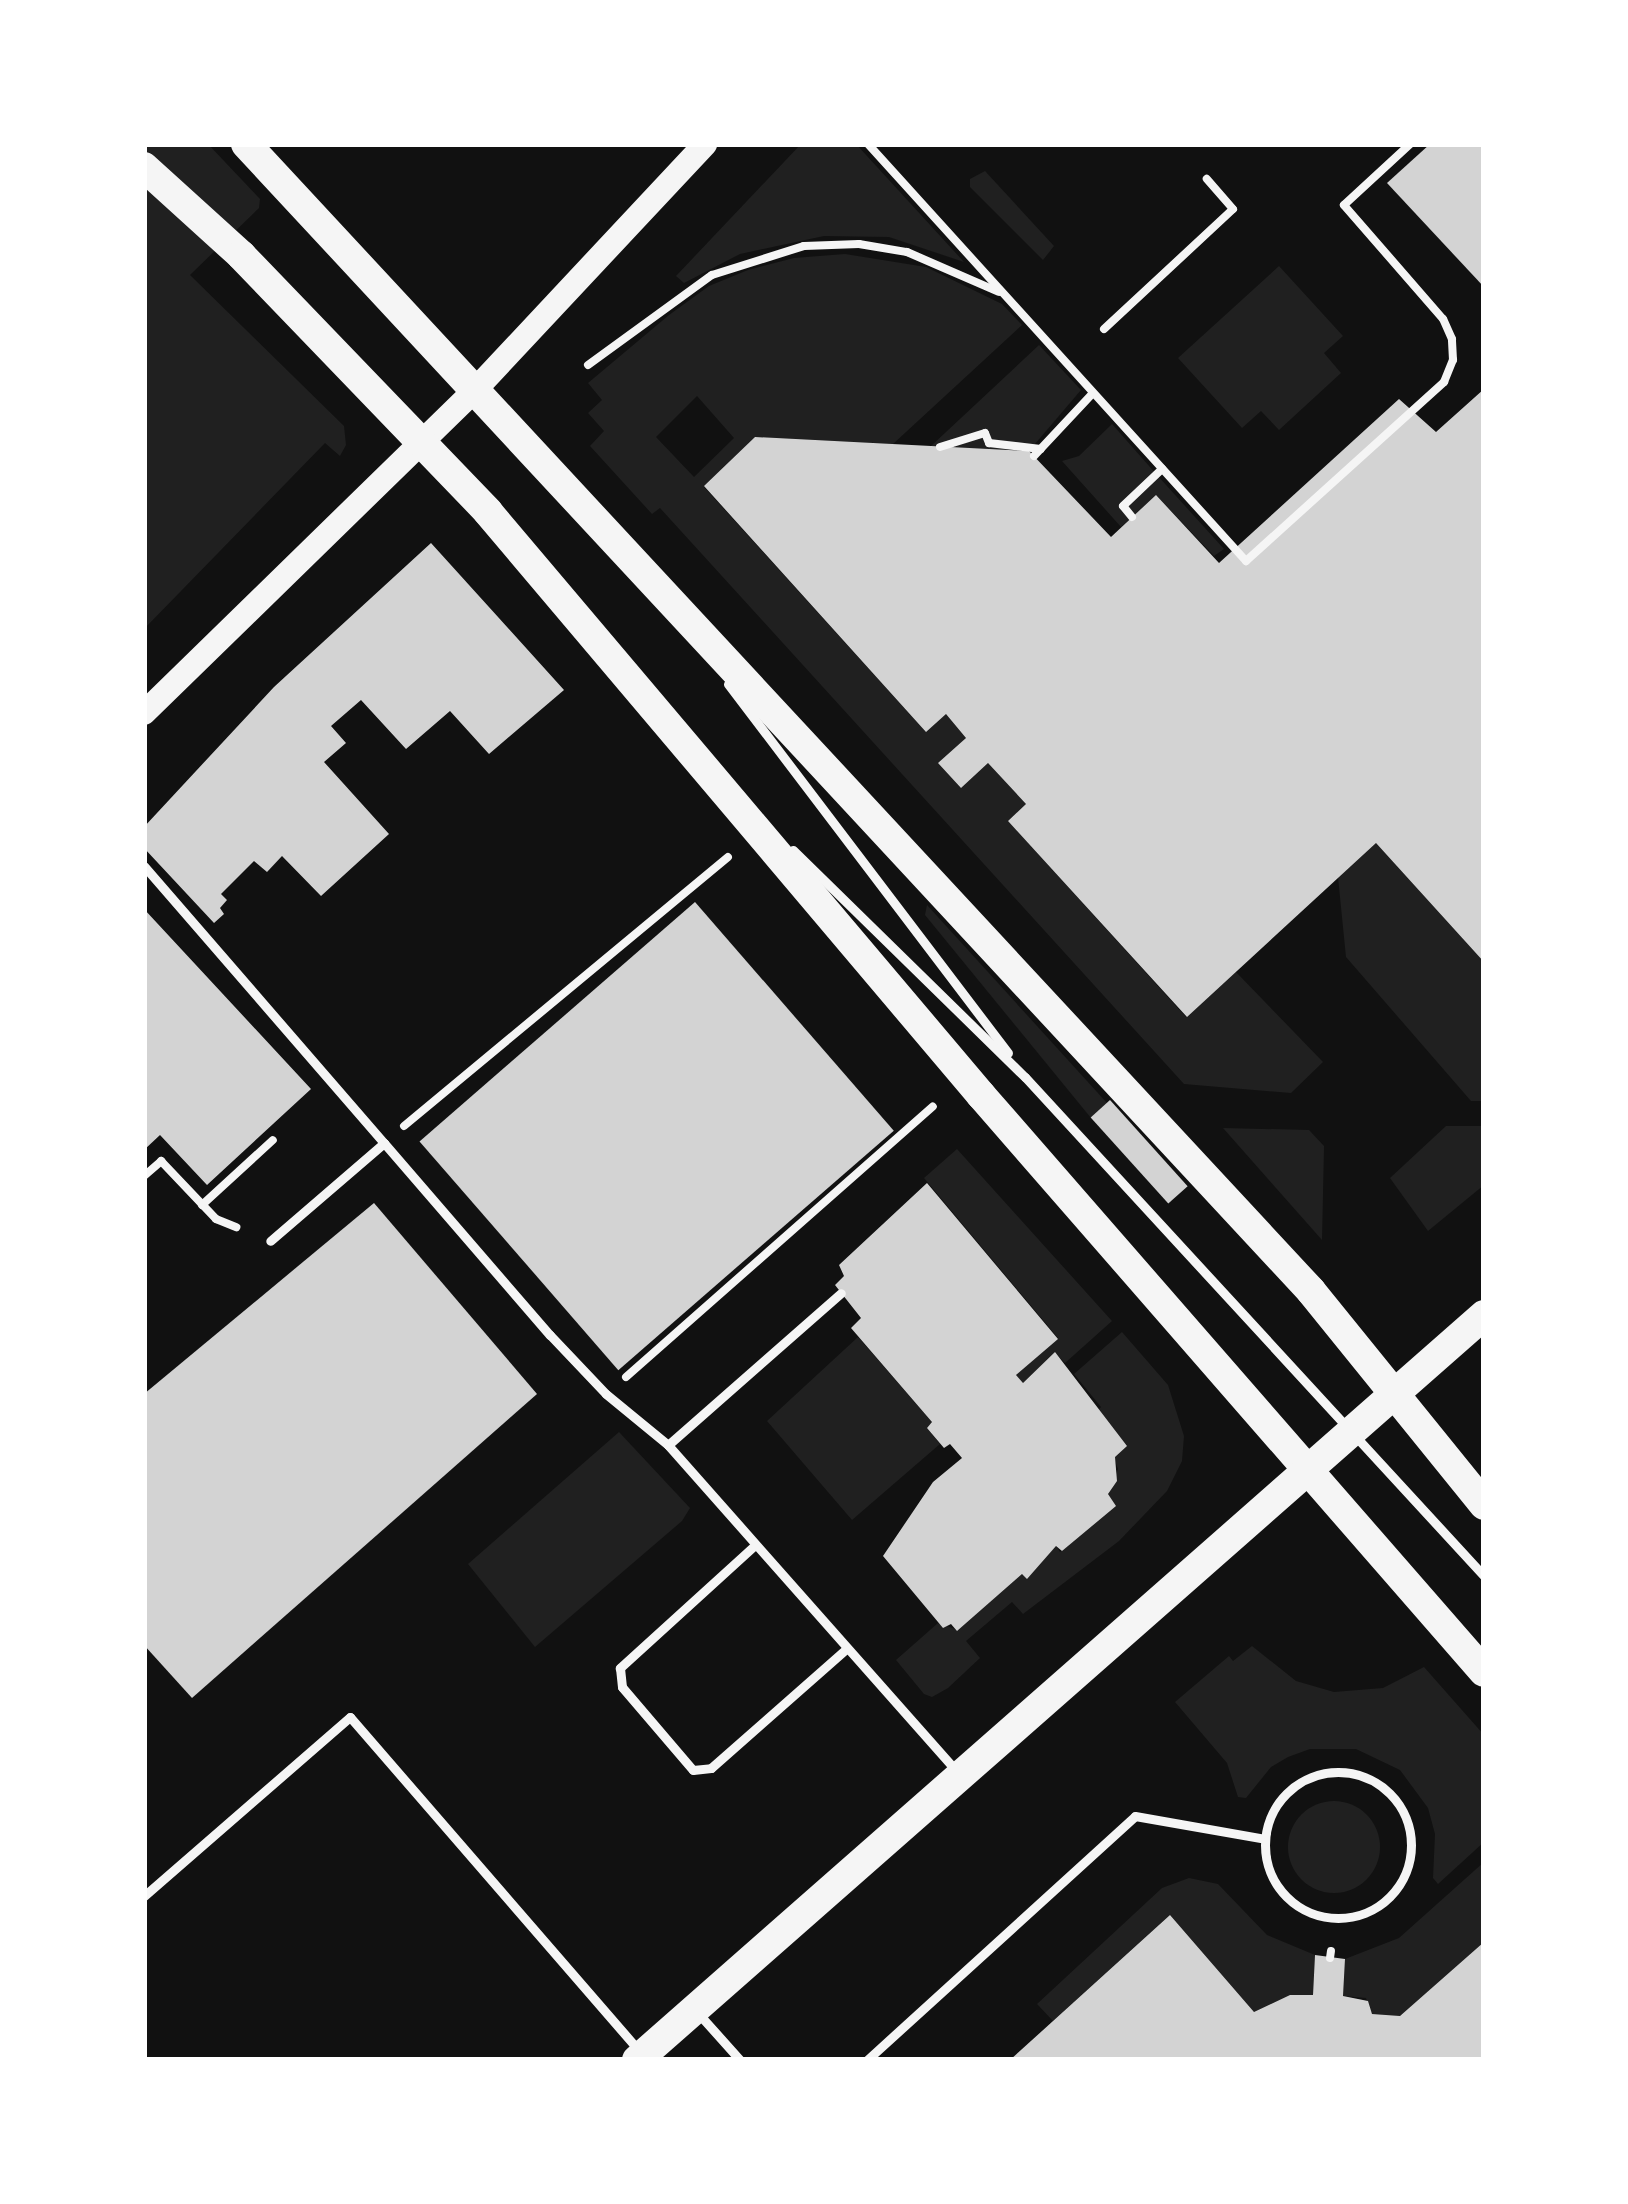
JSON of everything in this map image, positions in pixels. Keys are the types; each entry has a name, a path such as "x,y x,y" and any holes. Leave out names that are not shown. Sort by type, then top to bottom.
{"main road":[{"path":"247,144 1299,1278 1484,1505"},
{"path":"144,713 423,443 706,144"},
{"path":"144,166 215,230 423,443 713,772 980,1095 1484,1672"},
{"path":"640,2058 1484,1315"}],"lane":[{"path":"625,547 1025,1077"},
{"path":"713,772 1025,1077 1484,1576"},
{"path":"144,866 607,1394 668,1445 962,1778"},
{"path":"270,1240 384,1143"},
{"path":"668,1445 842,1293"},
{"path":"755,1545 620,1668 622,1687 693,1770 711,1768 847,1648"},
{"path":"144,1896 350,1717 640,2058"},
{"path":"1343,1773 1390,1793 1404,1813 1410,1859 1400,1883 1382,1904 1353,1917 1328,1918 1301,1908 1276,1885 1265,1839 1274,1810 1290,1790 1309,1778 1343,1773"},
{"path":"867,2060 1135,1816 1265,1839"},
{"path":"693,2008 740,2060"}],"path":[{"path":"868,144 1246,560 1444,382 1453,360 1452,338 1443,319 1344,206 1410,144"},
{"path":"1104,329 1233,209 1207,179"},
{"path":"588,365 712,275 804,246 859,244 907,252 1004,294"},
{"path":"940,446 985,433 989,443 1037,452 1093,393"},
{"path":"1132,517 1123,506 1162,470"},
{"path":"384,1143 728,857"},
{"path":"607,1394 933,1106"},
{"path":"202,1205 273,1140"},
{"path":"144,1176 160,1161 216,1219 236,1227"}],"shaded area":[{"path":"144,144 208,144 260,199 259,208 190,275 344,426 346,445 340,456 325,443 144,629"},
{"path":"801,144 856,144 964,262 889,237 824,236 740,254 684,283 676,276"},
{"path":"985,171 1054,246 1043,260 970,187 970,179"},
{"path":"845,254 926,267 1002,304 1022,325 893,444 755,437 704,487 925,731 946,714 966,738 939,764 961,788 988,763 1026,804 1008,821 1186,1017 1236,972 1323,1062 1291,1093 1184,1084 660,508 652,514 590,446 604,431 588,413 602,400 588,383 709,286 794,258","holes":["697,396 734,438 694,477 656,437"]},
{"path":"1279,266 1343,336 1324,353 1341,373 1279,430 1261,411 1242,428 1178,358"},
{"path":"1039,345 1081,390 1029,451 931,446"},
{"path":"1112,424 1224,549 1214,556 1157,496 1121,527 1062,461 1079,456"},
{"path":"1376,843 1484,962 1484,1101 1471,1101 1346,957 1338,877"},
{"path":"927,905 1107,1103 1091,1118 925,915"},
{"path":"1446,1126 1484,1126 1484,1185 1428,1231 1390,1178"},
{"path":"1223,1128 1309,1130 1324,1146 1322,1240"},
{"path":"957,1149 1112,1321 1065,1363 1055,1353 1023,1383 1016,1375 1058,1338 924,1178"},
{"path":"1122,1332 1168,1385 1184,1436 1182,1461 1167,1491 1119,1541 1023,1614 1012,1602 966,1641 980,1658 948,1688 932,1697 924,1694 896,1660 938,1623 958,1630 1022,1574 1027,1578 1056,1546 1060,1552 1115,1506 1108,1494 1118,1469 1097,1412 1101,1407 1074,1374"},
{"path":"858,1337 932,1422 927,1428 940,1444 852,1520 767,1421"},
{"path":"619,1432 690,1508 682,1521 535,1647 468,1564"},
{"path":"1252,1646 1296,1681 1334,1692 1383,1688 1424,1667 1484,1735 1484,1842 1438,1884 1433,1878 1435,1834 1428,1808 1400,1770 1356,1749 1310,1749 1288,1757 1271,1767 1246,1798 1238,1797 1227,1763 1175,1702 1229,1656 1233,1661"},
{"path":"1334,1801 1352,1804 1367,1814 1377,1829 1377,1865 1367,1880 1352,1890 1334,1893 1316,1890 1301,1880 1291,1865 1288,1847 1291,1829 1301,1814 1316,1804"},
{"path":"1484,1862 1484,1942 1400,2016 1372,2014 1366,1998 1343,1996 1345,1959 1399,1938"},
{"path":"1189,1878 1218,1884 1267,1935 1315,1955 1313,1995 1290,1995 1254,2012 1170,1915 1053,2021 1037,2004 1162,1888"}],"building":[{"path":"1430,144 1484,144 1484,287 1387,183"},
{"path":"1484,389 1484,962 1376,843 1187,1017 1008,821 1026,804 988,763 961,788 938,763 966,738 946,714 926,732 704,486 755,437 1029,451 1111,537 1156,495 1219,563 1399,399 1436,432"},
{"path":"431,543 564,690 489,754 450,711 406,749 361,700 331,726 346,743 324,762 389,834 321,896 282,856 267,872 254,861 221,894 227,900 220,908 224,914 214,923 144,848 144,827 274,687"},
{"path":"695,902 894,1131 618,1370 420,1141"},
{"path":"144,909 311,1089 207,1185 160,1135 144,1150"},
{"path":"1110,1100 1188,1186 1168,1204 1091,1117"},
{"path":"927,1183 1058,1339 1016,1375 1023,1383 1055,1352 1127,1446 1115,1457 1117,1481 1108,1494 1116,1506 1062,1551 1056,1546 1027,1579 1022,1574 957,1631 951,1624 943,1628 883,1556 933,1482 962,1458 950,1444 944,1448 927,1428 932,1422 851,1328 861,1318 835,1285 844,1276 839,1265"},
{"path":"374,1203 537,1394 192,1698 144,1645 144,1394"},
{"path":"1170,1915 1254,2012 1290,1995 1313,1995 1315,1955 1345,1959 1343,1996 1368,2001 1372,2014 1400,2016 1484,1942 1484,2060 1010,2060"}]}
